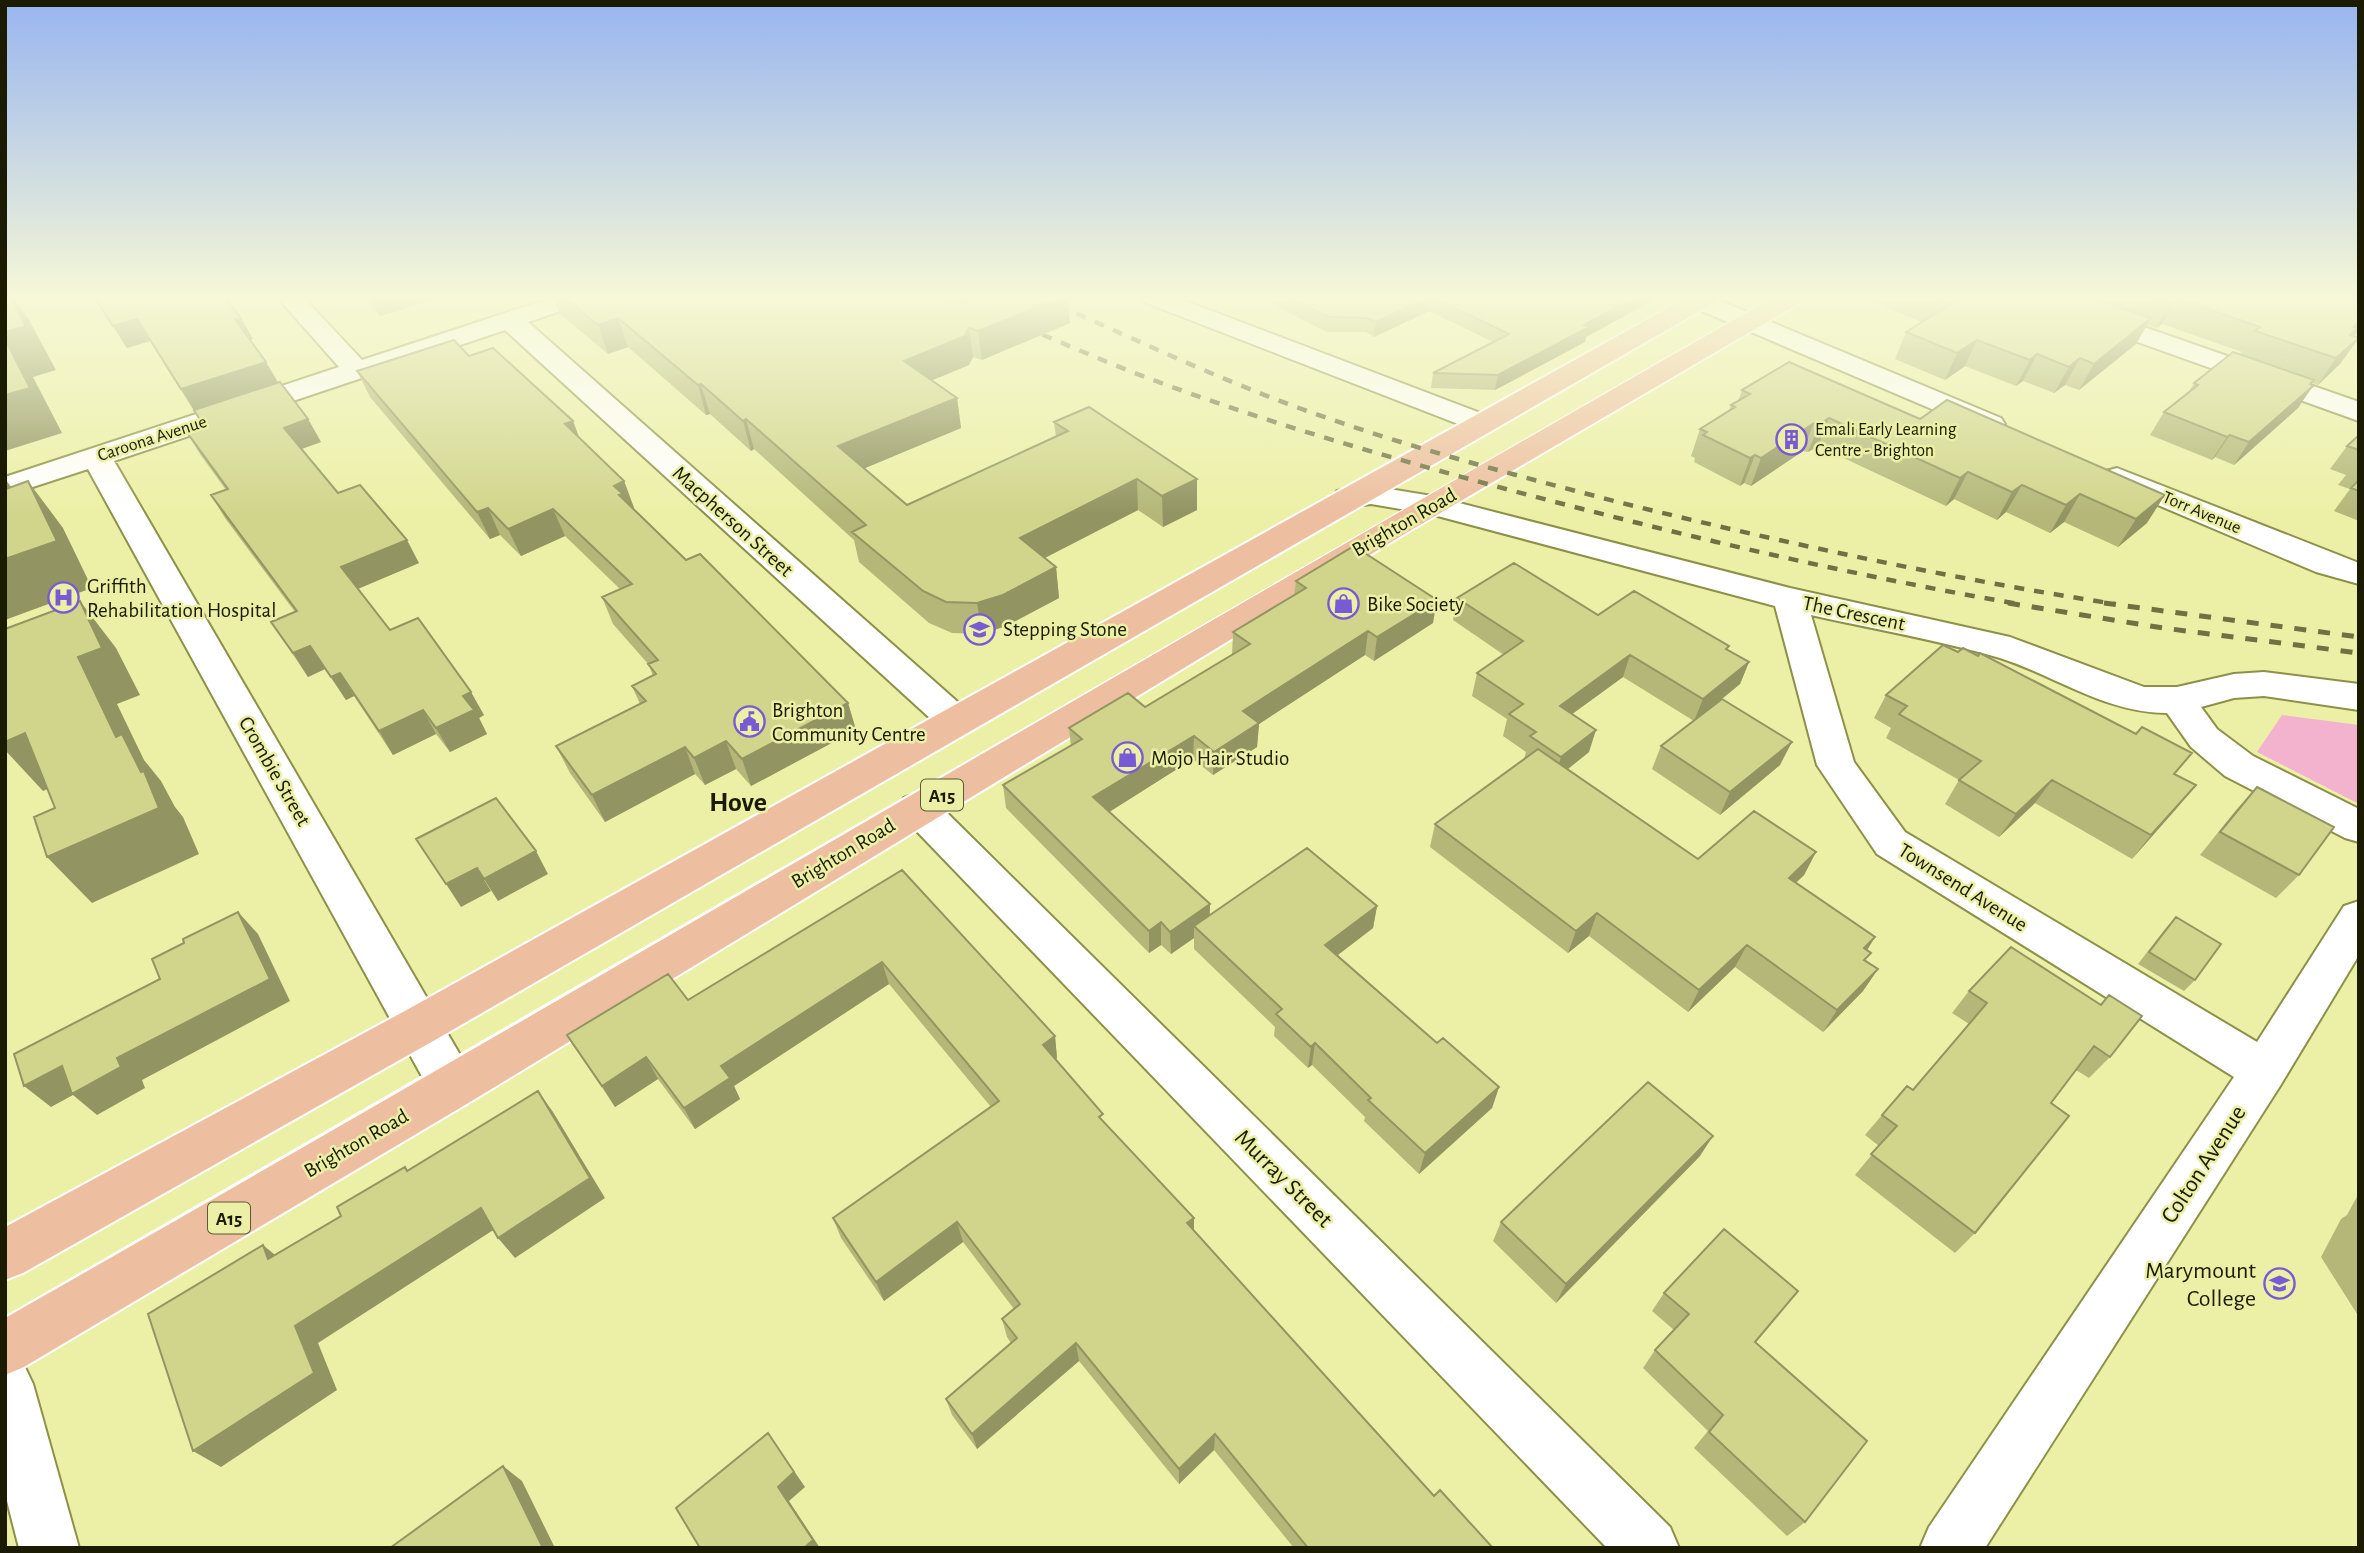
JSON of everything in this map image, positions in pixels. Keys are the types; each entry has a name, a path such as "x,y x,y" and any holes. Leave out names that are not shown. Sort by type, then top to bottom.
{"main road":[{"path":"5,1255 419,1026 1576,369"},
{"name":"Brighton Road","path":"5,1349 453,1087 918,808 1432,505 1668,369"}],"street":[{"name":"Macpherson Street","path":"565,369 956,721"},
{"path":"1342,369 1481,423"},
{"path":"1862,369 2020,436"},
{"path":"2239,369 2359,412"},
{"name":"Caroona Avenue","path":"5,486 356,370"},
{"name":"Crombie Street","path":"96,456 453,1087"},
{"name":"Torr Avenue","path":"2097,468 2328,565 2359,574"},
{"name":"The Crescent","path":"1348,498 1371,495 1432,505 1790,599 2010,649 2101,687 2143,700 2177,700 2234,686 2264,684 2359,697"},
{"name":"Townsend Avenue","path":"1790,599 1836,765 1891,843 2264,1071"},
{"path":"2177,700 2204,738 2239,766 2359,827"},
{"name":"Murray Street","path":"918,808 1649,1548"},
{"name":"Colton Avenue","path":"1950,1548 2264,1071 2359,918"},
{"path":"5,1384 49,1548"}],"shaded area":[{"path":"2282,715 2359,725 2359,804 2257,752"}],"building":[{"path":"5,369 21,369 30,388 5,395"},
{"path":"169,369 242,369 181,389"},
{"path":"517,369 573,421 565,424 624,481 614,486 623,494 619,495 686,560 700,554 848,703 742,759 726,741 694,758 685,747 592,795 556,746 646,701 632,686 656,674 648,664 658,660 602,597 632,584 553,509 508,529 488,508 477,512 357,371"},
{"path":"679,369 916,369 957,398 838,446 907,505 1068,431 1054,422 1089,407 1197,479 1162,496 1137,479 1020,538 1056,567 1003,595 977,603 946,602 923,591 852,532 866,525 746,419 743,421 701,384 698,385"},
{"path":"1440,369 1508,369 1498,375 1433,373"},
{"path":"1776,369 1806,369 1920,419 1947,400 2165,495 2136,519 2080,494 2066,505 2022,485 2012,492 1968,472 1960,478 1829,418 1819,425 1814,423 1761,458 1755,455 1750,458 1703,435 1707,432 1700,429 1750,394 1742,390"},
{"path":"2211,369 2284,369 2314,380 2310,384 2313,386 2249,442 2230,435 2227,437 2164,412 2198,385 2194,383"},
{"path":"280,382 308,419 284,428 338,493 360,485 407,540 341,567 390,630 418,618 471,692 463,696 474,710 436,728 423,710 379,731 340,673 331,677 310,646 293,653 271,622 297,611 211,495 228,489 186,431 203,425 194,410"},
{"path":"2359,435 2359,450 2347,446"},
{"path":"2359,480 2359,491 2351,488"},
{"path":"28,481 57,541 5,559 5,486 6,489"},
{"path":"1354,546 1437,600 1377,637 1368,631 1243,711 1259,723 1214,752 1194,736 1093,797 1210,904 1170,932 1161,922 1149,931 1003,785 1082,739 1069,728 1128,693 1145,707 1250,644 1233,632 1306,588 1296,581"},
{"path":"1514,563 1598,615 1634,591 1729,646 1726,649 1749,662 1703,699 1630,655 1560,706 1596,730 1561,757 1530,736 1536,732 1509,714 1523,704 1477,673 1523,641 1457,598"},
{"path":"80,601 102,648 78,657 116,737 122,734 141,772 144,771 159,808 47,857 34,817 55,808 25,733 5,742 5,629"},
{"path":"1943,645 1958,652 1963,648 1978,656 1980,653 2136,734 2142,727 2192,753 2174,774 2196,785 2151,835 2052,780 2016,814 1959,780 1981,761 1899,714 1907,706 1886,695"},
{"path":"1722,699 1792,742 1730,792 1661,746"},
{"path":"1538,749 1698,859 1754,811 1816,852 1789,878 1875,937 1864,948 1871,953 1864,960 1878,969 1837,1010 1747,945 1699,990 1597,913 1576,931 1435,824"},
{"path":"2257,787 2334,827 2299,875 2220,832"},
{"path":"496,798 536,851 484,879 477,868 446,884 416,839"},
{"path":"1307,848 1377,906 1325,945 1437,1043 1443,1038 1499,1087 1425,1153 1368,1100 1371,1098 1315,1043 1311,1047 1276,1014 1282,1009 1194,926"},
{"path":"902,870 1055,1036 1043,1045 1103,1114 1099,1117 1194,1218 1187,1223 1434,1496 1440,1490 1493,1548 1308,1548 1215,1434 1179,1469 1076,1343 972,1434 946,1399 1017,1338 1002,1319 1020,1304 957,1222 876,1282 833,1218 999,1101 882,962 721,1066 730,1078 684,1108 646,1057 602,1086 567,1035 668,974 688,1000"},
{"path":"238,912 270,979 117,1058 121,1067 72,1094 62,1066 24,1086 14,1054 160,979 152,959 184,943 183,939"},
{"path":"2176,917 2221,944 2195,980 2149,952"},
{"path":"2011,947 2101,1005 2109,995 2142,1016 2110,1057 2094,1046 2051,1103 2069,1116 1975,1233 1871,1154 1897,1126 1882,1115 1907,1086 1913,1090 1987,1003 1969,991"},
{"path":"1648,1082 1713,1136 1566,1284 1501,1222"},
{"path":"538,1091 590,1178 498,1238 481,1208 295,1326 314,1373 193,1451 148,1314 263,1245 268,1259 341,1216 337,1207 405,1167 407,1171"},
{"path":"1724,1229 1798,1291 1755,1342 1867,1441 1805,1522 1709,1432 1723,1415 1655,1350 1689,1314 1664,1293"},
{"path":"768,1433 794,1472 778,1487 813,1540 804,1548 700,1548 676,1508"},
{"path":"503,1466 543,1548 390,1548"}],"railway":[{"path":"1127,369 1286,426 1569,506 1760,552 2018,604"},
{"path":"1202,369 1266,396 1378,435 1618,502 1742,532 1928,571 2115,604"},
{"path":"2008,603 2163,628 2359,653"},
{"path":"2104,603 2359,637"}],"place":[{"name":"Emali Early Learning Centre - Brighton","path":"1792,439"},
{"name":"Griffith Rehabilitation Hospital","path":"64,598"},
{"name":"Bike Society","path":"1344,604"},
{"name":"Stepping Stone","path":"980,629"},
{"name":"Brighton Community Centre","path":"749,722"},
{"name":"Mojo Hair Studio","path":"1128,758"},
{"name":"Marymount College","path":"2279,1284"}],"district":[{"name":"Hove","path":"738,801"}]}
